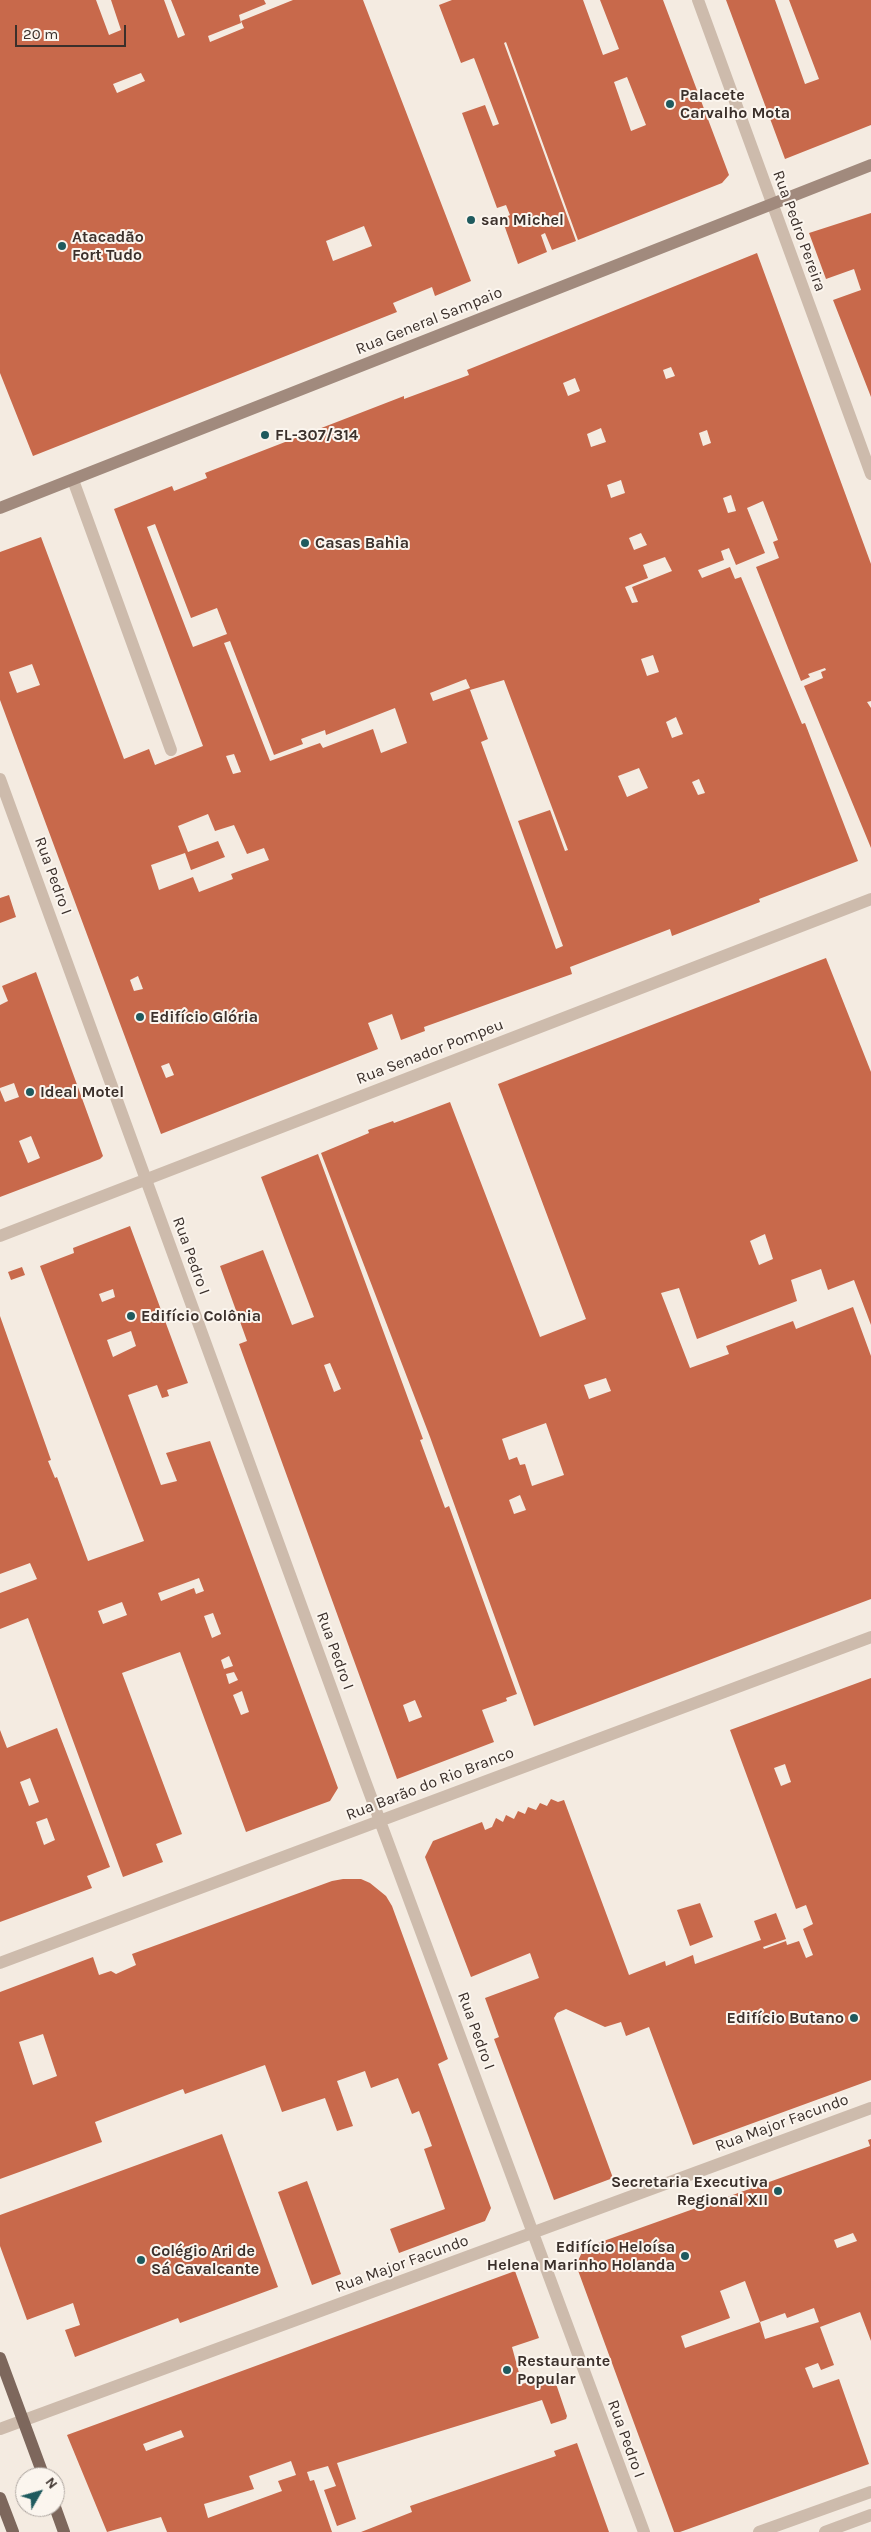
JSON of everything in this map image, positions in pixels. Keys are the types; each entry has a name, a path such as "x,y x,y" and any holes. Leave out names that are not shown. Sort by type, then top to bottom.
{"main road":[{"name":"Rua General Sampaio","path":"0,508 871,165"},
{"path":"0,2358 40,2467"},
{"path":"0,2498 12,2532"},
{"path":"59,2517 64,2532"}],"street":[{"name":"Rua Pedro Pereira","path":"698,0 871,474"},
{"path":"74,480 171,750"},
{"name":"Rua Pedro I","path":"0,779 380,1820 644,2532"},
{"name":"Rua Senador Pompeu","path":"0,1236 871,899"},
{"name":"Rua Barão do Rio Branco","path":"0,1963 871,1637"},
{"name":"Rua Major Facundo","path":"0,2429 871,2108"},
{"path":"758,2532 871,2492"},
{"path":"825,2532 871,2515"}],"building":[{"path":"0,0 96,0 109,35 121,30 111,0 164,0 178,38 185,35 171,0 264,0 266,4 239,15 241,23 208,36 210,42 244,28 241,21 293,0 363,0 471,281 435,296 432,287 393,303 397,312 33,456 0,373","holes":["141,73 145,81 117,93 113,84","364,226 372,246 333,261 326,241"]},
{"path":"452,0 583,0 603,55 619,49 600,0 663,0 729,175 722,183 578,240 506,42 504,43 576,241 552,250 545,233 541,235 547,252 518,264 502,219 510,215 506,205 497,208 462,113 485,105 493,126 499,124 474,58 461,63 439,5","holes":["627,77 646,125 631,131 614,82"]},
{"path":"726,0 775,0 805,84 819,79 789,0 871,0 871,125 785,159"},
{"path":"871,213 871,397 833,300 861,290 854,269 826,279 809,233"},
{"path":"757,253 871,564 871,701 867,702 871,708 871,848 804,686 823,678 821,672 826,670 825,668 808,674 810,677 801,681 756,567 779,558 773,542 778,540 763,501 747,508 765,553 736,565 729,548 721,551 724,560 698,570 702,578 730,567 735,579 741,577 802,724 805,723 858,861 759,899 760,902 672,936 670,929 570,967 572,974 424,1027 425,1031 401,1040 392,1014 368,1023 378,1049 161,1134 0,700 0,552 41,537 124,759 149,749 155,765 203,746 114,509 172,486 174,491 207,478 205,473 404,396 404,399 469,375 467,370","holes":["671,367 675,376 666,379 663,370","575,378 580,391 568,396 563,383","601,428 606,442 591,447 587,434","707,430 711,443 703,446 699,433","621,480 625,493 611,498 607,485","731,495 736,511 728,513 723,498","155,524 191,618 217,608 227,634 193,647 147,527","641,533 647,545 634,550 629,538","665,557 672,571 632,587 638,602 632,603 625,587 648,578 643,565","230,641 274,755 303,744 301,739 325,730 326,735 395,708 407,743 381,753 373,729 323,748 320,743 270,761 224,643","653,655 659,672 647,676 641,659","32,664 40,685 17,693 9,672","466,679 470,688 433,701 430,693","504,680 568,850 565,851 550,810 518,821 563,946 556,949 481,742 488,739 470,690","676,717 683,734 672,738 666,722","234,754 241,772 233,774 226,756","639,768 648,788 627,797 618,776","699,779 705,793 698,795 692,782","208,814 215,831 234,825 247,854 264,848 269,860 231,874 233,879 199,892 193,877 159,890 151,865 185,853 191,870 225,857 218,841 188,852 178,826","138,976 143,989 134,991 130,980","169,1063 174,1075 166,1078 161,1066"]},
{"path":"9,895 16,917 0,923 0,898"},
{"path":"826,958 871,1072 871,1325 854,1280 828,1290 821,1269 791,1280 797,1301 697,1339 679,1288 661,1293 690,1368 729,1354 726,1346 793,1321 796,1329 853,1307 871,1356 871,1599 534,1726 430,1437 321,1153 369,1133 368,1130 393,1121 394,1123 450,1102 540,1337 586,1319 498,1084","holes":["765,1234 773,1259 759,1265 750,1241","606,1378 611,1391 589,1399 584,1385","546,1423 564,1475 532,1486 525,1464 520,1465 517,1457 509,1460 502,1439","520,1495 526,1510 514,1514 509,1500"]},
{"path":"36,972 103,1156 100,1159 0,1197 0,1090 5,1102 19,1097 14,1083 0,1088 0,1005 8,1001 2,986","holes":["31,1136 40,1158 28,1163 19,1141"]},
{"path":"318,1154 423,1439 420,1440 445,1508 449,1506 517,1694 506,1698 507,1701 482,1710 494,1742 397,1779 239,1344 247,1341 220,1266 263,1250 292,1325 314,1317 261,1177","holes":["330,1363 341,1389 334,1392 324,1365","415,1700 422,1717 409,1722 403,1705"]},
{"path":"130,1226 188,1383 167,1390 169,1396 162,1398 157,1385 128,1395 161,1485 177,1481 166,1453 210,1441 338,1788 330,1801 246,1832 180,1652 122,1673 182,1834 156,1844 163,1862 123,1877 28,1618 0,1629 0,1593 37,1579 30,1563 0,1574 0,1316 51,1460 48,1461 55,1478 57,1477 88,1561 144,1541 40,1266 74,1253 73,1248","holes":["113,1289 115,1297 102,1302 99,1294","131,1331 136,1346 113,1357 107,1340","199,1578 204,1591 196,1594 194,1588 161,1601 158,1593","122,1602 127,1615 103,1624 98,1611","213,1613 221,1634 212,1638 204,1616","229,1656 233,1666 224,1669 221,1660","234,1672 238,1680 229,1684 226,1674","242,1691 249,1712 241,1715 233,1695"]},
{"path":"22,1267 25,1275 11,1280 8,1272"},
{"path":"871,1678 871,2080 693,2145 649,2027 626,2036 621,2022 605,2027 566,2009 557,2013 554,2018 613,2178 554,2200 494,2039 499,2037 485,1998 539,1978 530,1953 471,1977 425,1857 433,1841 482,1822 485,1830 492,1827 496,1818 503,1822 506,1815 514,1819 518,1811 525,1814 528,1807 536,1810 540,1803 547,1806 551,1799 558,1802 564,1800 629,1975 665,1961 666,1966 693,1955 695,1964 761,1940 754,1921 776,1913 786,1939 763,1947 764,1949 786,1941 787,1945 799,1941 806,1958 813,1955 803,1929 813,1924 806,1905 796,1909 730,1730","holes":["785,1764 791,1782 781,1786 774,1768"]},
{"path":"57,1728 110,1867 87,1876 92,1888 0,1922 0,1730 7,1748","holes":["30,1778 39,1802 29,1806 20,1782","47,1818 55,1840 44,1845 36,1822"]},
{"path":"361,1879 370,1883 386,1896 392,1906 448,2059 438,2064 491,2208 485,2221 399,2253 390,2229 445,2209 424,2149 432,2146 419,2111 412,2114 398,2078 371,2088 365,2071 337,2081 353,2126 337,2131 325,2098 282,2112 265,2065 185,2094 183,2089 95,2122 102,2142 0,2179 0,1992 93,1957 99,1975 111,1971 116,1974 136,1965 132,1954 332,1881","holes":["43,2034 57,2076 33,2085 19,2042"]},
{"path":"700,1903 713,1937 690,1946 677,1910"},
{"name":"Colégio Ari de Sá Cavalcante","path":"222,2134 278,2287 180,2323 178,2318 75,2357 65,2330 80,2325 73,2303 27,2320 0,2246 0,2215"},
{"path":"871,2139 871,2341 860,2312 820,2327 834,2365 821,2370 818,2363 805,2368 813,2388 839,2379 869,2464 680,2532 674,2532 576,2265 584,2248 870,2146 868,2140","holes":["853,2233 857,2241 837,2248 834,2240","745,2281 760,2322 685,2348 681,2336 730,2318 720,2291","814,2308 819,2322 765,2339 760,2322 785,2313 787,2318"]},
{"path":"307,2181 341,2274 312,2285 278,2192"},
{"path":"515,2271 539,2338 512,2347 522,2384 553,2375 567,2416 566,2419 551,2424 542,2400 337,2463 356,2519 337,2526 324,2490 336,2486 328,2466 307,2472 310,2481 314,2480 332,2532 167,2532 161,2517 107,2532 67,2435","holes":["181,2430 184,2437 146,2451 143,2444","291,2461 296,2475 278,2481 282,2491 208,2518 204,2504 254,2489 249,2476"]},
{"path":"577,2443 609,2532 361,2532 412,2512 410,2506 556,2456 554,2451"}],"place":[{"name":"Palacete Carvalho Mota","path":"670,104"},
{"name":"san Michel","path":"471,220"},
{"name":"Atacadão Fort Tudo","path":"62,246"},
{"name":"FL-307/314","path":"265,435"},
{"name":"Casas Bahia","path":"305,543"},
{"name":"Edifício Glória","path":"140,1017"},
{"name":"Ideal Motel","path":"30,1092"},
{"name":"Edifício Colônia","path":"131,1316"},
{"name":"Edifício Butano","path":"854,2018"},
{"name":"Secretaria Executiva Regional XII","path":"778,2191"},
{"name":"Edifício Heloísa Helena Marinho Holanda","path":"685,2256"},
{"name":"Colégio Ari de Sá Cavalcante","path":"141,2260"},
{"name":"Restaurante Popular","path":"507,2370"}]}
